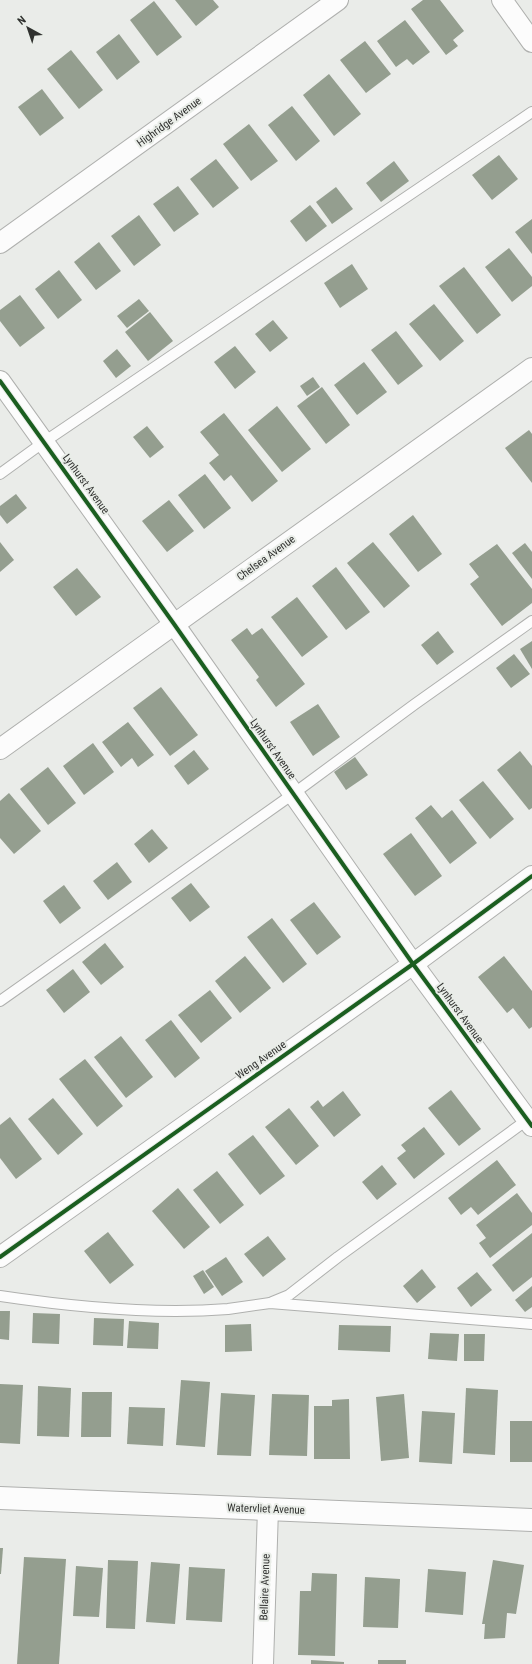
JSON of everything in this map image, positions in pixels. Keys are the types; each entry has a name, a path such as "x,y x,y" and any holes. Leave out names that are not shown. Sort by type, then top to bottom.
{"street":[{"name":"Highridge Avenue","path":"0,243 338,0"},
{"path":"502,0 532,42"},
{"name":"Chelsea Avenue","path":"0,749 532,368"},
{"name":"Lynhurst Avenue","path":"0,381 174,624 413,964 530,1123"},
{"name":"Weng Avenue","path":"0,1257 413,964 532,876"},
{"name":"Watervliet Avenue","path":"0,1498 532,1520"},
{"name":"Bellaire Avenue","path":"263,1664 268,1509"}],"lane":[{"path":"0,474 44,442 532,112"},
{"path":"0,1001 293,794 415,704 532,621"},
{"path":"270,1303 289,1295 338,1257 530,1123"},
{"path":"0,1296 37,1302 135,1309 228,1308 270,1303 532,1324"}],"building":[{"path":"175,0 213,0 219,7 196,26"},
{"path":"423,0 440,0 464,31 453,40 458,46 446,55 411,9"},
{"path":"154,1 182,37 157,56 130,20"},
{"path":"405,20 430,52 413,65 407,59 396,67 377,41"},
{"path":"119,34 140,62 117,80 96,52"},
{"path":"365,41 391,74 366,93 340,60"},
{"path":"71,50 103,90 79,109 47,69"},
{"path":"329,74 361,114 334,136 303,95"},
{"path":"42,89 64,118 40,136 18,107"},
{"path":"292,106 320,141 296,161 268,125"},
{"path":"249,124 278,161 251,181 223,144"},
{"path":"499,155 518,179 492,200 472,175"},
{"path":"216,159 239,188 213,208 190,179"},
{"path":"394,161 409,181 381,202 366,183"},
{"path":"178,186 199,214 174,232 153,204"},
{"path":"336,187 353,209 332,224 316,202"},
{"path":"310,205 327,226 306,242 290,221"},
{"path":"139,215 161,245 134,266 111,236"},
{"path":"532,219 532,254 515,232"},
{"path":"99,242 121,271 96,290 74,262"},
{"path":"509,248 532,277 532,286 512,302 485,267"},
{"path":"352,264 368,289 340,308 324,283"},
{"path":"464,267 501,315 477,334 439,286"},
{"path":"59,270 82,300 58,319 35,289"},
{"path":"20,295 45,328 20,347 0,321 0,310"},
{"path":"139,299 149,311 127,328 117,316"},
{"path":"434,304 464,341 440,361 409,324"},
{"path":"150,312 173,341 148,361 125,332"},
{"path":"273,320 288,338 270,352 255,334"},
{"path":"396,331 423,366 398,385 371,350"},
{"path":"235,346 256,372 235,389 214,362"},
{"path":"117,349 131,366 116,378 103,361"},
{"path":"364,362 387,392 357,415 334,385"},
{"path":"313,377 320,387 307,396 300,386"},
{"path":"322,387 350,425 326,444 297,406"},
{"path":"277,406 311,449 282,472 248,430"},
{"path":"224,413 278,481 252,502 231,475 224,481 209,463 219,455 200,432"},
{"path":"147,426 164,447 150,458 133,437"},
{"path":"529,430 532,434 532,483 505,448"},
{"path":"205,474 231,508 204,529 178,495"},
{"path":"16,494 27,508 7,524 0,515 0,506"},
{"path":"169,500 194,531 167,552 142,521"},
{"path":"413,515 442,554 418,572 389,534"},
{"path":"0,542 14,560 0,572"},
{"path":"373,542 410,586 384,608 347,563"},
{"path":"525,543 532,552 532,579 512,553"},
{"path":"497,544 532,589 532,603 502,626 470,584 479,577 469,564"},
{"path":"336,567 370,612 346,630 312,586"},
{"path":"77,568 101,597 76,616 53,587"},
{"path":"297,597 328,637 302,657 271,617"},
{"path":"247,628 252,635 262,628 305,684 276,707 256,680 259,677 231,640"},
{"path":"438,631 454,652 437,665 421,645"},
{"path":"532,641 532,669 520,649"},
{"path":"514,654 530,674 511,688 496,668"},
{"path":"161,687 198,735 170,756 133,708"},
{"path":"318,704 340,737 313,756 290,722"},
{"path":"128,722 154,755 138,767 132,758 121,767 102,742"},
{"path":"93,743 114,772 84,795 63,766"},
{"path":"194,750 209,769 188,785 174,766"},
{"path":"520,751 532,766 532,808 529,810 497,770"},
{"path":"355,757 368,775 346,790 334,772"},
{"path":"48,767 76,803 48,825 20,789"},
{"path":"483,781 514,819 490,839 459,800"},
{"path":"9,793 41,831 14,854 0,838 0,801"},
{"path":"431,805 442,818 452,810 477,843 450,864 415,818"},
{"path":"152,829 168,848 149,863 134,844"},
{"path":"411,833 442,876 415,896 383,854"},
{"path":"117,862 132,882 108,900 93,881"},
{"path":"191,883 210,907 190,922 171,898"},
{"path":"64,885 81,908 60,924 43,901"},
{"path":"314,902 341,937 317,955 290,920"},
{"path":"272,918 307,964 283,983 247,937"},
{"path":"105,943 124,967 101,985 82,962"},
{"path":"245,956 271,988 240,1013 215,981"},
{"path":"504,956 532,991 532,1027 529,1029 513,1008 507,1013 478,977"},
{"path":"73,969 90,992 64,1013 46,990"},
{"path":"210,990 232,1018 201,1043 178,1015"},
{"path":"171,1020 200,1058 175,1078 145,1040"},
{"path":"121,1036 153,1077 126,1098 94,1057"},
{"path":"85,1059 123,1106 97,1127 59,1079"},
{"path":"451,1090 481,1129 459,1146 428,1108"},
{"path":"343,1091 361,1115 334,1137 310,1107 318,1100 323,1107"},
{"path":"53,1098 83,1134 58,1155 28,1119"},
{"path":"289,1108 319,1146 296,1165 265,1127"},
{"path":"10,1117 42,1159 16,1179 0,1158 0,1125"},
{"path":"424,1127 445,1154 414,1179 397,1158 406,1151 401,1145"},
{"path":"253,1135 285,1176 260,1195 228,1154"},
{"path":"497,1160 516,1185 478,1215 471,1207 461,1215 448,1198"},
{"path":"382,1165 397,1184 377,1200 362,1182"},
{"path":"217,1171 244,1205 220,1224 193,1190"},
{"path":"178,1188 210,1227 184,1249 152,1211"},
{"path":"517,1193 532,1213 532,1225 490,1258 479,1243 486,1238 476,1225"},
{"path":"108,1232 134,1265 110,1284 84,1251"},
{"path":"532,1233 532,1277 513,1292 492,1265"},
{"path":"268,1236 286,1259 263,1277 244,1254"},
{"path":"226,1257 243,1282 222,1296 205,1271"},
{"path":"422,1269 436,1287 417,1303 403,1286"},
{"path":"203,1270 214,1287 204,1294 193,1276"},
{"path":"477,1272 492,1290 471,1307 457,1288"},
{"path":"532,1286 532,1307 525,1312 515,1300"},
{"path":"0,1311 10,1311 9,1340 0,1339"},
{"path":"33,1313 60,1314 59,1344 32,1343"},
{"path":"94,1318 124,1319 123,1346 93,1345"},
{"path":"129,1321 159,1323 158,1349 127,1348"},
{"path":"251,1324 252,1351 225,1352 225,1325"},
{"path":"339,1325 391,1326 390,1352 338,1350"},
{"path":"430,1333 459,1334 457,1361 428,1359"},
{"path":"464,1334 485,1334 484,1361 464,1361"},
{"path":"181,1380 210,1382 205,1447 176,1445"},
{"path":"0,1384 23,1385 20,1444 0,1443"},
{"path":"38,1386 71,1388 69,1437 37,1436"},
{"path":"466,1388 498,1390 495,1455 463,1453"},
{"path":"82,1392 112,1392 111,1437 81,1437"},
{"path":"221,1393 255,1395 251,1456 217,1455"},
{"path":"272,1394 309,1395 307,1456 269,1455"},
{"path":"404,1394 409,1458 381,1461 376,1397"},
{"path":"349,1399 350,1459 314,1459 314,1406 332,1406 332,1400"},
{"path":"129,1407 165,1408 163,1446 127,1444"},
{"path":"422,1411 455,1413 452,1464 419,1462"},
{"path":"510,1421 532,1421 532,1462 510,1462"},
{"path":"0,1548 3,1548 1,1574 0,1574"},
{"path":"24,1557 66,1559 59,1664 17,1664"},
{"path":"108,1560 138,1561 135,1629 106,1628"},
{"path":"493,1560 524,1565 516,1614 507,1613 505,1638 484,1639 485,1624 482,1624"},
{"path":"151,1562 180,1564 175,1624 146,1622"},
{"path":"76,1566 103,1568 99,1617 73,1616"},
{"path":"189,1567 225,1569 222,1622 186,1620"},
{"path":"428,1569 466,1572 463,1615 425,1612"},
{"path":"312,1573 337,1574 335,1656 298,1655 300,1591 311,1591"},
{"path":"365,1577 400,1579 398,1628 363,1627"},
{"path":"311,1660 344,1662 344,1664 311,1664"},
{"path":"378,1660 406,1660 406,1664 378,1664"}],"cycle path":[{"path":"0,381 174,624 413,964 532,1126"},
{"path":"0,1257 413,964 532,876"}]}
